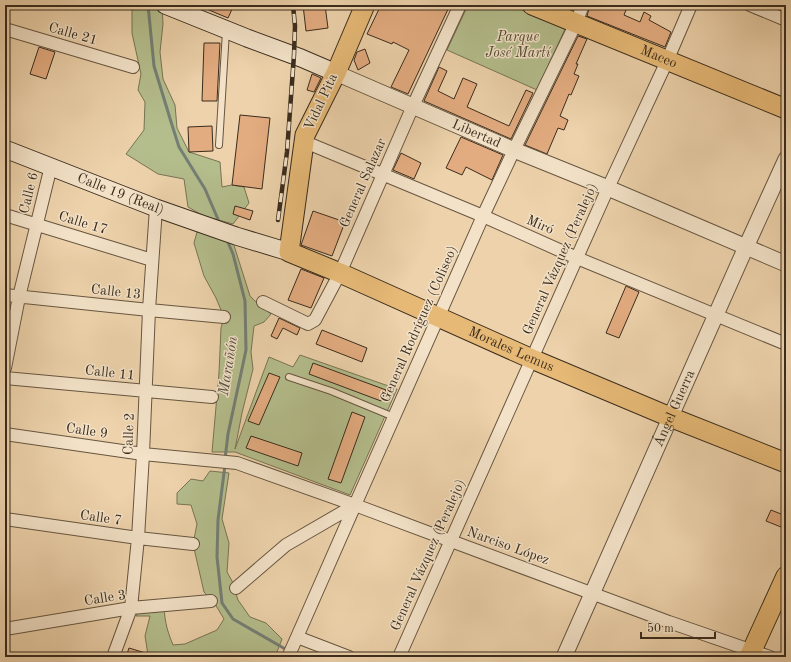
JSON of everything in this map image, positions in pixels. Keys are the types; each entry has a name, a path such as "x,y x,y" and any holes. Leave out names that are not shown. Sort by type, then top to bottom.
{"main road":[{"name":"Libertad","path":"166,5 336,73"},
{"name":"Vidal Pita","path":"289,252 306,135 336,73 366,5"},
{"name":"Maceo","path":"532,5 786,109"},
{"name":"Calle 19 (Real)","path":"5,149 156,208 236,236"},
{"name":"Morales Lemus","path":"236,236 289,252 340,272 532,359 670,417 786,463"},
{"path":"750,654 786,576"}],"street":[{"name":"General Salazar","path":"264,302 308,324 315,320 340,272 413,106 460,5"},
{"name":"General Rodríguez (Coliseo)","path":"288,657 483,216 576,23 583,5"},
{"name":"General Vázquez (Peralejo)","path":"400,657 608,188 667,61 691,5"},
{"path":"750,5 786,20"},
{"name":"Calle 21","path":"5,29 133,67"},
{"name":"Libertad","path":"336,73 514,150 608,188 786,264"},
{"name":"Miró","path":"304,142 483,216 577,258 786,344"},
{"name":"Ángel Guerra","path":"564,657 786,160"},
{"name":"Calle 6","path":"5,368 19,297 51,166"},
{"name":"Calle 2","path":"113,657 131,608 138,538 143,454 148,310 156,208"},
{"name":"Calle 17","path":"5,215 152,260"},
{"name":"Calle 13","path":"5,295 224,317"},
{"name":"Calle 11","path":"5,378 212,397"},
{"name":"Calle 9","path":"5,434 143,454 237,463"},
{"name":"Narciso López","path":"237,463 592,593 750,654 770,657"},
{"path":"236,588 286,545 355,505"},
{"name":"Calle 7","path":"5,519 138,538 193,544"},
{"name":"Calle 3","path":"5,630 131,608 210,601"},
{"path":"297,637 349,657"}],"lane":[{"path":"219,146 226,29"},
{"path":"289,377 331,391 394,417"}],"green space":[{"path":"132,5 162,5 163,24 160,52 163,79 175,105 177,128 189,152 220,162 222,187 232,185 244,187 249,203 233,224 204,216 188,207 184,179 158,174 126,154 144,130 145,102 138,90 141,74 132,33"},
{"name":"Parque José Martí","path":"468,5 511,5 565,29 537,90 447,50"},
{"path":"197,232 232,239 250,296 271,314 264,322 254,326 251,352 253,369 235,449 269,357 293,367 300,355 397,389 350,495 235,452 212,452 219,373 221,328 224,317 204,276 194,243"},
{"path":"210,471 229,473 222,519 229,543 227,572 232,581 238,600 250,617 266,623 282,639 275,657 163,657 148,655 145,636 150,616 136,616 143,602 164,600 166,623 173,645 185,644 217,630 224,619 215,604 204,592 193,544 197,524 191,505 177,504 177,493 191,479 203,481"}],"building":[{"path":"197,5 229,5 233,7 228,18"},
{"path":"303,5 325,5 328,28 306,31"},
{"path":"381,5 409,5 415,8 416,5 450,5 408,94 391,87 409,50 393,42 392,44 367,34"},
{"path":"590,5 628,5 624,15 640,22 644,12 651,16 649,20 671,32 665,47 587,16"},
{"path":"578,36 587,39 576,64 578,64 574,74 579,76 571,95 569,94 560,116 568,120 564,130 558,128 547,154 525,145"},
{"path":"204,43 220,43 217,101 202,101"},
{"path":"39,47 55,52 46,79 30,74"},
{"path":"365,49 370,63 358,70 354,60 357,52"},
{"path":"439,67 447,71 438,91 454,99 463,78 477,84 467,107 509,126 526,90 533,93 511,139 424,101"},
{"path":"312,74 321,78 314,92 307,90"},
{"path":"240,115 270,118 262,189 232,185"},
{"path":"212,126 213,151 189,152 188,127"},
{"path":"461,137 503,155 492,180 466,167 462,175 446,168"},
{"path":"401,153 421,163 414,179 393,170"},
{"path":"235,206 253,211 250,220 233,214"},
{"path":"313,211 345,222 332,256 301,245"},
{"path":"301,269 324,278 311,308 288,300"},
{"path":"626,286 639,292 619,338 606,333"},
{"path":"279,318 300,328 297,335 283,328 277,339 271,336"},
{"path":"322,330 367,348 362,362 316,344"},
{"path":"313,363 386,390 381,401 309,374"},
{"path":"269,373 280,377 259,425 248,421"},
{"path":"352,412 365,417 341,483 328,479"},
{"path":"251,436 302,453 298,466 246,448"},
{"path":"771,510 786,516 786,529 766,521"},
{"path":"129,648 152,655 151,657 126,657"}],"waterway":[{"name":"Marañón","path":"148,5 154,66 179,147 205,189 220,224"},
{"name":"Marañón","path":"225,459 228,434 246,350 245,301 233,254 227,240"},
{"name":"Marañón","path":"225,465 218,520 217,557 222,603 233,619 287,650"},
{"name":"Marañón","path":"292,652 301,657"}],"railway":[{"path":"278,220 287,152 294,55 295,26 293,5"}]}
